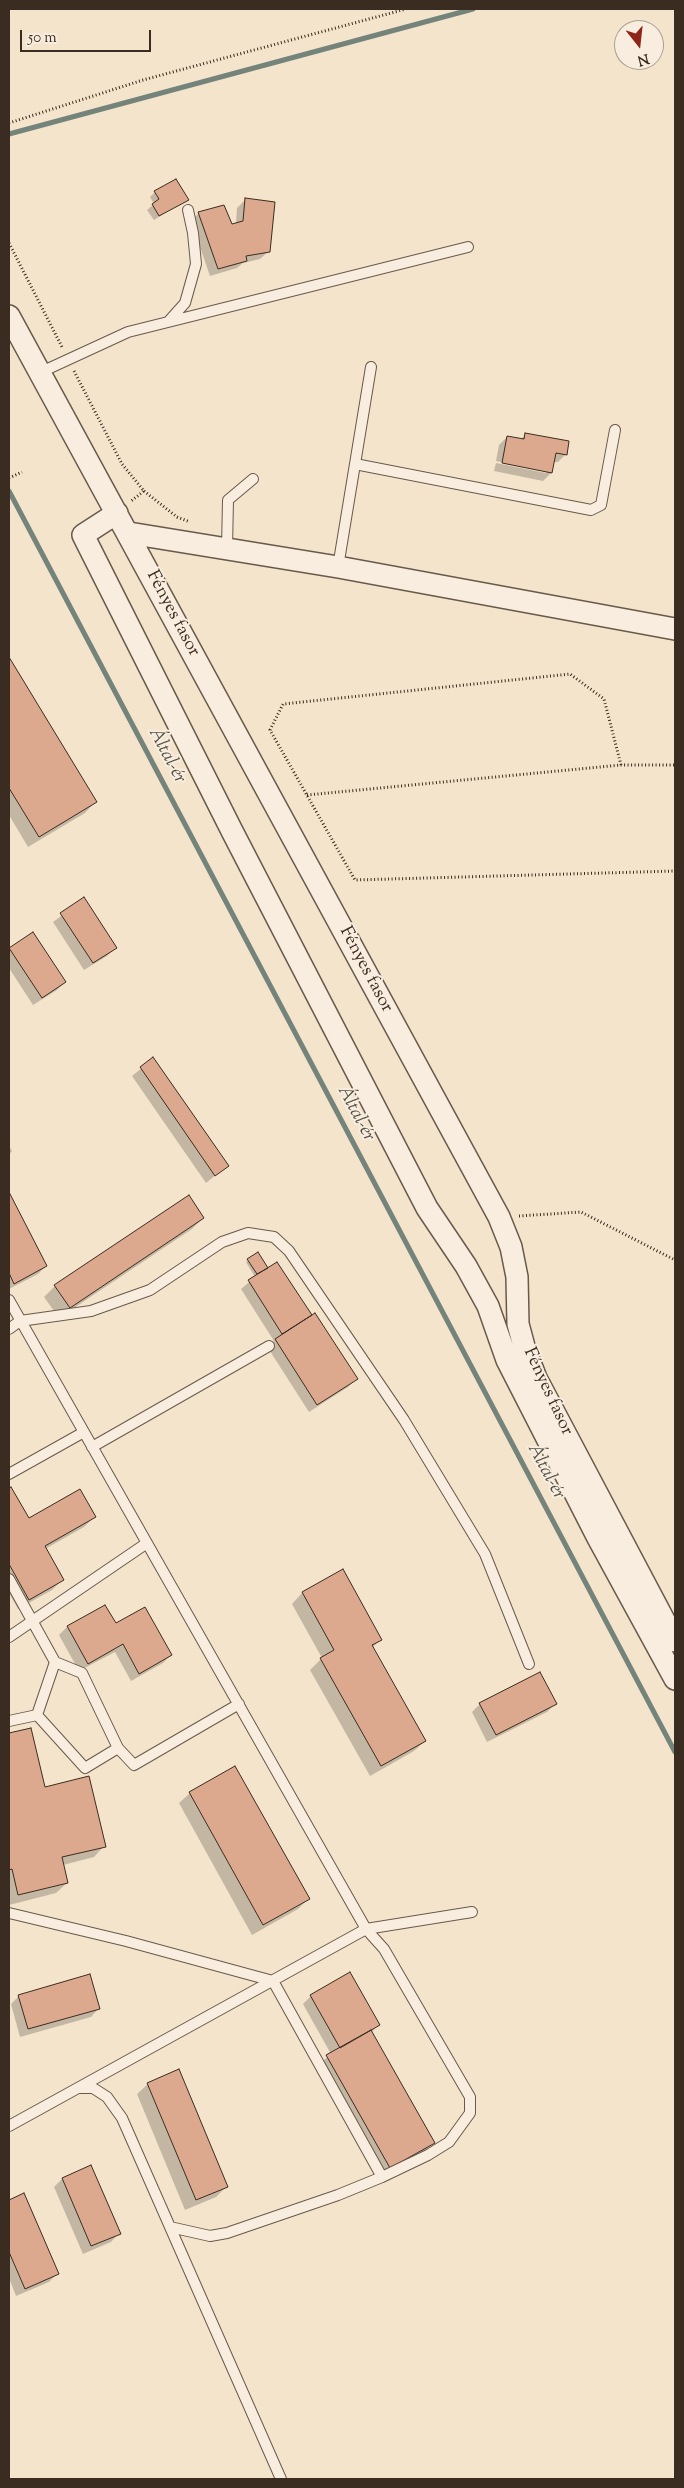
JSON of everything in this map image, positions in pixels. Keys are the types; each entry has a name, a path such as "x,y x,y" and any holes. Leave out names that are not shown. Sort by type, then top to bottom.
{"street":[{"name":"Fényes fasor","path":"9,316 129,533 499,1217 512,1247 517,1277 518,1324 525,1350 536,1378 675,1640"},
{"path":"117,513 83,535 232,831 427,1208 466,1266 488,1306 507,1360 598,1538 675,1679"},
{"path":"129,533 226,548 675,630"}],"lane":[{"path":"168,322 185,303 196,264 194,233 188,210"},
{"path":"39,373 128,332 468,248"},
{"path":"338,568 371,367"},
{"path":"354,464 591,510 601,505 615,430"},
{"path":"226,548 228,500 253,479"},
{"path":"9,1329 20,1321 91,1311 150,1290 222,1242 248,1233 274,1237 289,1251 404,1420 485,1554 529,1664"},
{"path":"9,1300 366,1928 384,1949 470,2097 470,2113 449,2142 428,2155 382,2176 338,2195 227,2233 210,2236 170,2227"},
{"path":"92,1447 270,1346"},
{"path":"9,1474 84,1432"},
{"path":"9,1637 147,1543"},
{"path":"9,1579 55,1662 82,1673 118,1748 134,1765 239,1704"},
{"path":"37,1715 55,1662"},
{"path":"37,1715 85,1768 118,1748"},
{"path":"9,1720 37,1715"},
{"path":"9,2126 366,1928 472,1912"},
{"path":"9,1913 126,1941 273,1980 382,2176"},
{"path":"77,2088 93,2088 107,2097 122,2118 281,2479"}],"path":[{"path":"9,123 143,80 406,9"},
{"path":"9,243 122,464 144,491 177,517 198,525"},
{"path":"9,478 22,472"},
{"path":"117,513 144,491"},
{"path":"621,765 604,699 570,674 283,704 270,730 355,880 675,871"},
{"path":"307,795 621,765 675,765"},
{"path":"499,1217 581,1212 675,1260"}],"building":[{"path":"176,179 189,200 159,216 152,204 159,199 154,191"},
{"path":"245,198 275,202 270,252 246,256 247,261 218,269 198,212 224,205 232,224 243,221"},
{"path":"525,433 569,441 567,455 556,453 552,473 502,463 507,436 524,439"},
{"path":"9,657 97,802 39,837 9,788"},
{"path":"84,897 117,948 93,963 60,913"},
{"path":"33,932 66,982 42,998 9,948"},
{"path":"153,1057 229,1166 215,1176 140,1067"},
{"path":"9,1192 47,1266 14,1284 9,1273"},
{"path":"189,1195 204,1218 70,1308 54,1285"},
{"path":"258,1252 268,1268 257,1274 247,1259"},
{"path":"277,1262 312,1315 282,1334 248,1280"},
{"path":"315,1313 358,1379 317,1405 275,1339"},
{"path":"11,1487 29,1518 80,1489 96,1517 45,1546 64,1580 29,1600 9,1564 9,1488"},
{"path":"343,1569 382,1640 372,1645 426,1741 381,1766 320,1658 334,1650 302,1592"},
{"path":"105,1605 116,1623 145,1607 172,1655 139,1674 123,1644 88,1664 67,1626"},
{"path":"540,1672 557,1704 496,1735 479,1703"},
{"path":"31,1728 45,1787 89,1776 106,1847 62,1857 68,1883 18,1895 12,1869 9,1870 9,1733"},
{"path":"235,1766 310,1899 263,1925 189,1792"},
{"path":"350,1972 380,2025 340,2048 310,1995"},
{"path":"90,1974 100,2009 28,2029 18,1995"},
{"path":"371,2030 435,2143 390,2168 326,2055"},
{"path":"179,2069 228,2187 196,2200 147,2083"},
{"path":"91,2165 121,2234 91,2246 62,2178"},
{"path":"24,2193 59,2274 25,2289 9,2252 9,2200"}],"waterway":[{"path":"9,134 473,9"},
{"name":"Által-ér","path":"9,491 675,1752"}]}
